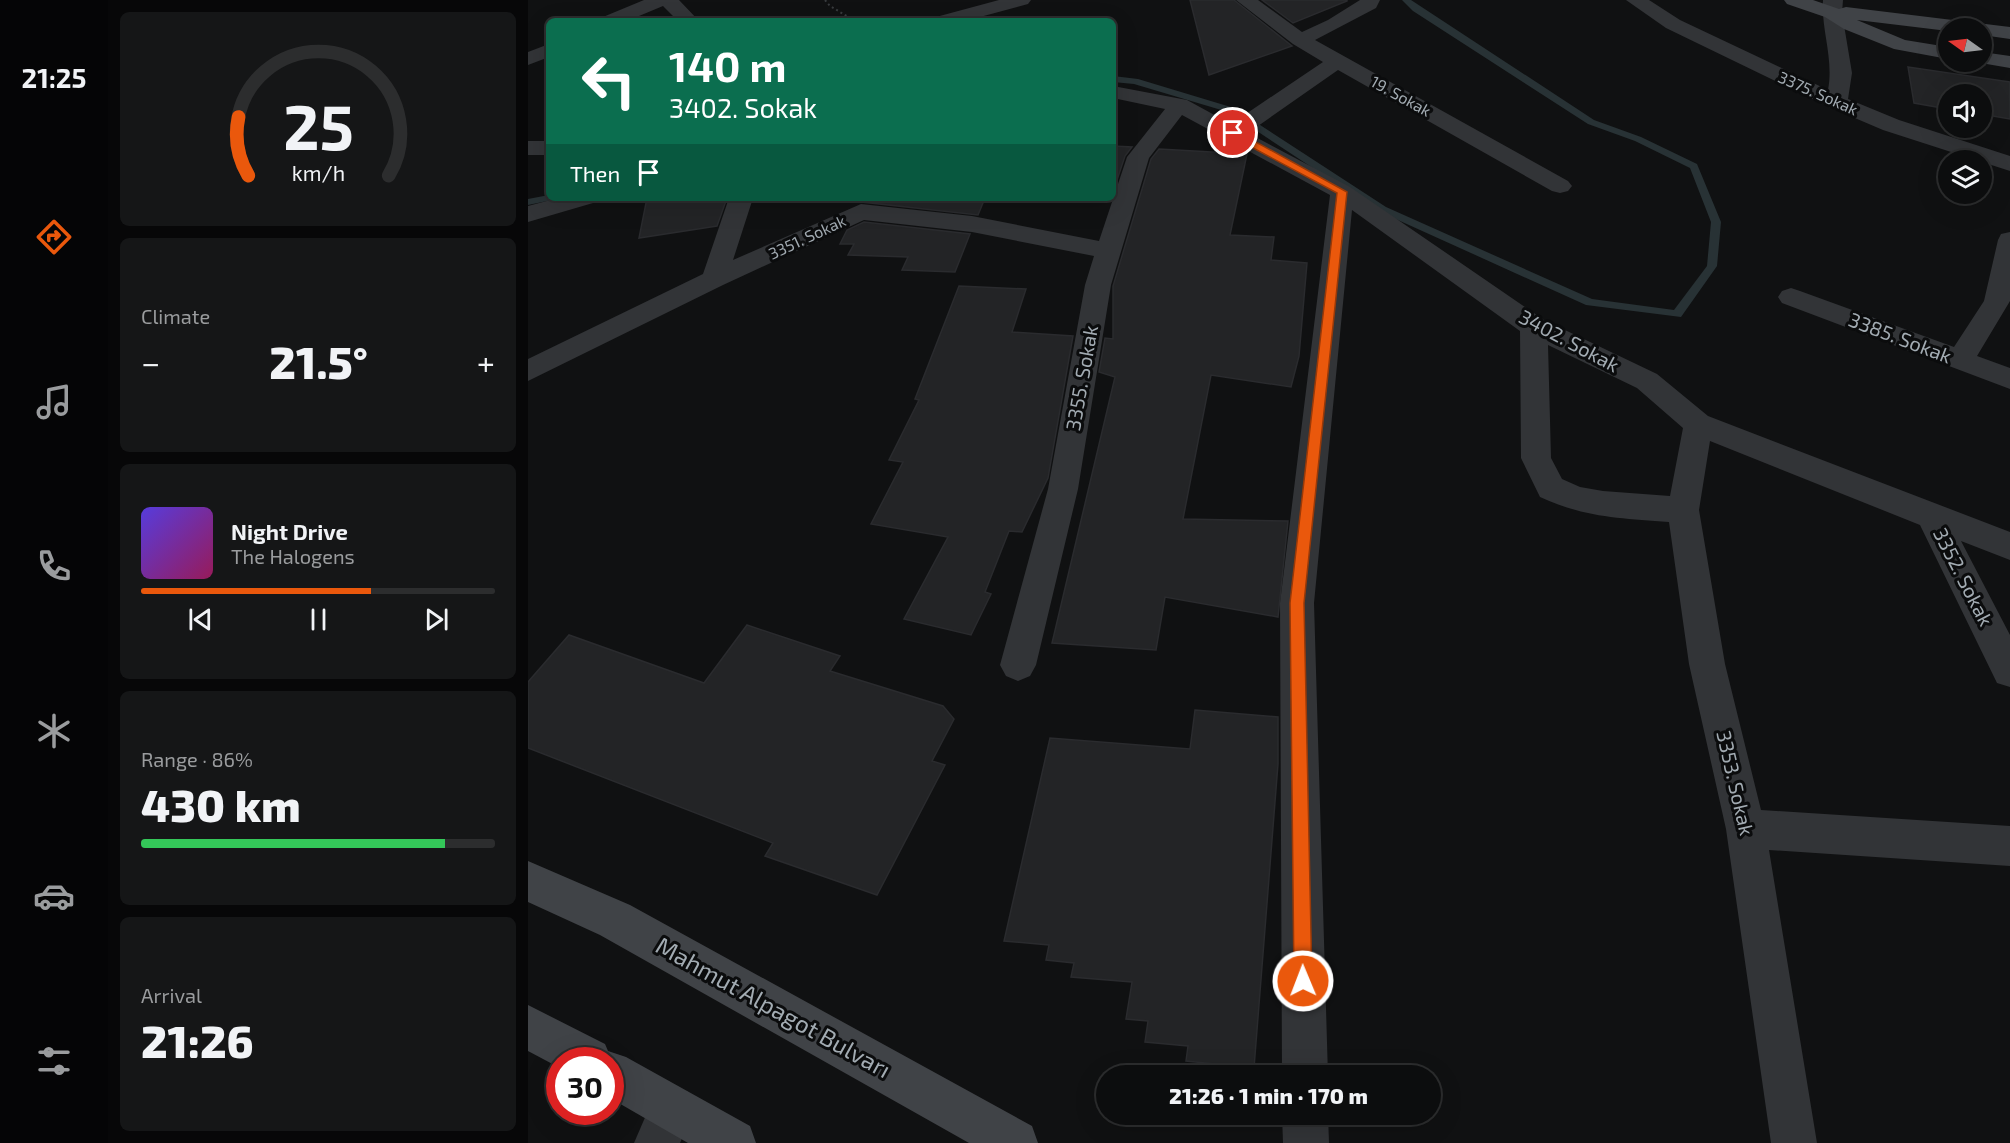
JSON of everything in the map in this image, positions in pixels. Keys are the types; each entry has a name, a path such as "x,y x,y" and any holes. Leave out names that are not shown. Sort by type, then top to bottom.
{"main road":[{"path":"1794,0 1879,16 1938,23"},
{"path":"1833,6 1851,25 1881,38 1901,45 1938,51"},
{"path":"1992,30 2010,33"},
{"path":"1992,59 2010,62"},
{"name":"Mahmut Alpagot Bulvarı","path":"528,881 615,920 1015,1143"},
{"path":"528,1027 565,1047"},
{"path":"624,1086 664,1125 733,1143"}],"street":[{"path":"617,18 661,0"},
{"path":"668,0 685,18"},
{"path":"954,18 1021,0"},
{"name":"19. Sokak","path":"1246,0 1300,40 1560,186"},
{"path":"1300,40 1335,24 1369,4 1370,0"},
{"name":"3375. Sokak","path":"1636,0 1674,24 1837,102 1891,125 2010,164"},
{"path":"1833,6 1842,73 1837,102"},
{"path":"528,59 546,51"},
{"path":"1239,129 1338,61"},
{"name":"3402. Sokak","path":"1116,93 1179,105 1239,129 1342,192 1534,327 1647,381 1698,424 2010,546"},
{"name":"3355. Sokak","path":"1018,665 1063,489 1098,285 1108,250 1138,157 1179,105"},
{"path":"528,148 546,148"},
{"path":"1305,1065 1297,603 1342,192"},
{"path":"528,214 574,201"},
{"path":"714,279 740,201"},
{"name":"3351. Sokak","path":"528,371 714,279 861,212 972,224 1108,250"},
{"path":"1960,361 2003,304 2010,240"},
{"name":"3385. Sokak","path":"1791,297 2010,379"},
{"path":"1534,327 1536,458 1551,488 1575,499 1603,504 1683,510"},
{"name":"3353. Sokak","path":"1698,424 1683,510 1707,664 1746,829 1794,1143"},
{"name":"3352. Sokak","path":"1932,516 2010,671"},
{"path":"1746,829 2010,846"},
{"path":"1305,1125 1306,1143"}],"path":[{"path":"825,0 830,6 850,18"}],"building":[{"path":"1190,0 1234,0 1292,46 1209,75"},
{"path":"1262,0 1347,0 1347,1 1293,23"},
{"path":"1908,67 2010,82 2010,119 1992,116 1992,84 1938,84 1938,107 1914,103"},
{"path":"1116,146 1132,147 1125,156 1116,183"},
{"path":"1159,149 1247,154 1230,235 1274,237 1271,260 1307,263 1299,356 1291,387 1211,375 1183,519 1288,521 1278,617 1165,597 1156,650 1052,643 1115,377 1099,372 1105,338 1113,339 1113,286 1151,159"},
{"path":"646,201 726,201 717,226 639,238"},
{"path":"862,201 984,201 978,215"},
{"path":"864,222 970,234 955,272 902,270 908,257 848,255 854,244 840,244 847,230"},
{"path":"959,286 1026,289 1012,332 1073,336 1048,478 1022,532 1009,531 985,592 991,594 971,635 904,619 948,537 871,524 903,462 889,460 919,400 915,399"},
{"path":"747,625 840,656 830,671 943,706 954,719 932,761 945,765 877,895 765,856 773,843 528,748 528,682 569,635 704,683"},
{"path":"1195,710 1278,717 1278,764 1254,1065 1186,1061 1188,1046 1145,1042 1148,1021 1126,1019 1132,982 1071,977 1074,963 1046,960 1049,945 1004,941 1050,738 1190,749"}],"waterway":[{"path":"1116,79 1135,81 1231,110 1382,209 1590,302 1677,314 1712,266 1716,222 1694,166 1638,139 1591,122 1416,9 1406,0"},
{"path":"528,202 546,199"}],"route":[{"path":"1233,133 1342,192 1297,603 1303,981"}]}
